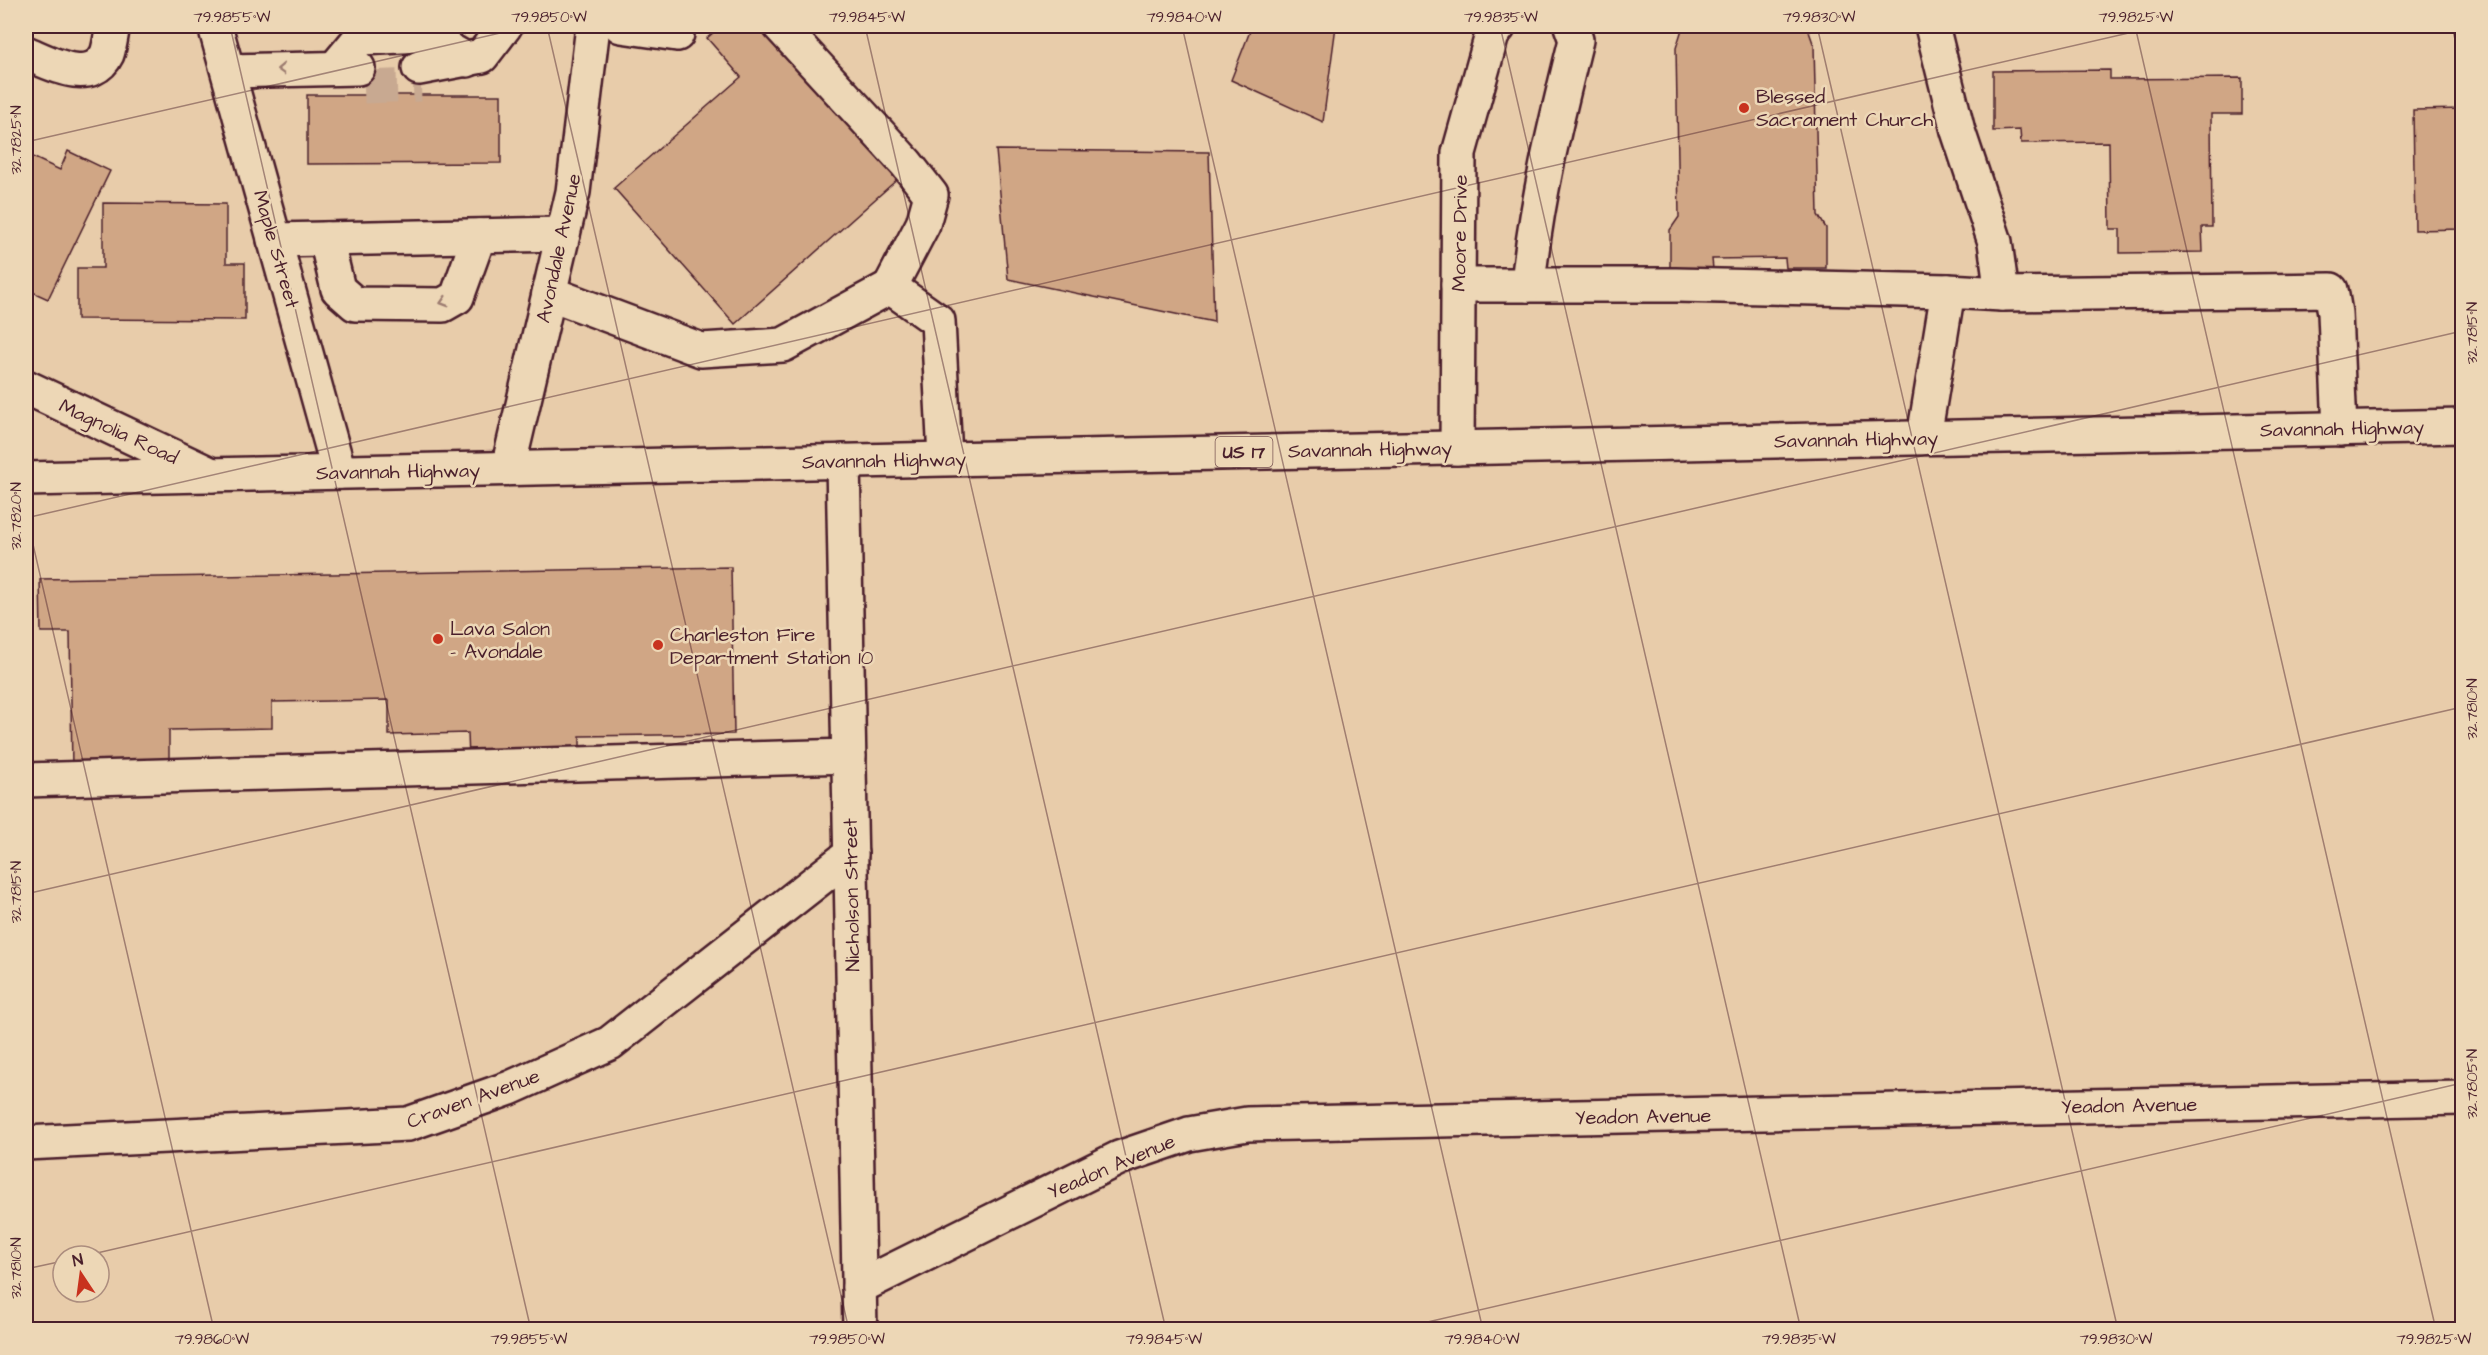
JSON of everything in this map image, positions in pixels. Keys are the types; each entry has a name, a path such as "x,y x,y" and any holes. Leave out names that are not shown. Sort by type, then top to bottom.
{"main road":[{"path":"26,52 77,72 96,67 107,54 113,26"},
{"name":"Maple Street","path":"215,26 339,472"},
{"path":"420,77 482,56 505,26"},
{"name":"Avondale Avenue","path":"507,468 573,192 593,26"},
{"path":"621,26 677,34"},
{"path":"549,293 700,350 783,345 890,287 923,224 931,195 906,163 780,26"},
{"name":"Moore Drive","path":"1457,447 1459,153 1492,35 1499,26"},
{"path":"1528,285 1533,235 1546,163 1576,40 1571,26"},
{"path":"1932,26 1958,131 1995,242 2002,294"},
{"path":"228,71 354,74 360,38 423,35 466,60"},
{"path":"274,240 563,234"},
{"path":"326,239 338,290 355,304 443,305 457,297 479,236"},
{"path":"1458,285 1676,285 2002,294 2331,290 2335,313 2340,429"},
{"path":"890,287 938,321 945,458"},
{"path":"1924,437 1948,291"},
{"name":"Magnolia Road","path":"26,387 212,475"},
{"name":"Savannah Highway","path":"26,480 2463,426"},
{"name":"Nicholson Street","path":"843,461 860,1329"},
{"path":"26,780 849,756"},
{"name":"Craven Avenue","path":"26,1143 408,1124 510,1088 610,1043 850,854"},
{"name":"Yeadon Avenue","path":"859,1287 1119,1158 1189,1134 1247,1124 2463,1098"}],"building":[{"path":"721,26 766,26 900,177 735,324 614,188 741,77 707,38"},
{"path":"1252,26 1336,26 1323,122 1231,80"},
{"path":"1683,26 1807,26 1814,46 1818,215 1826,228 1826,268 1786,268 1785,258 1712,259 1713,269 1670,270 1670,230 1679,217 1676,48"},
{"path":"2110,70 2110,79 2242,78 2242,114 2211,114 2212,227 2202,227 2203,252 2120,253 2120,229 2110,229 2109,142 2021,143 2020,130 1993,131 1993,71"},
{"path":"307,95 501,95 501,163 307,164"},
{"path":"2462,109 2462,229 2415,230 2413,110"},
{"path":"996,150 1209,152 1214,322 1008,279"},
{"path":"68,151 110,171 48,299 26,289 26,154 60,170"},
{"path":"103,203 226,204 226,263 245,263 245,320 77,319 77,268 103,268"},
{"path":"731,567 734,734 580,736 580,757 469,759 468,733 389,735 389,700 272,702 272,728 169,730 169,767 72,768 70,632 41,632 40,579"}],"tunnel":[{"path":"364,87 421,85"}],"place":[{"name":"Blessed Sacrament Church","path":"1744,108"},
{"name":"Lava Salon - Avondale","path":"438,639"},
{"name":"Charleston Fire Department Station 10","path":"658,645"}]}
